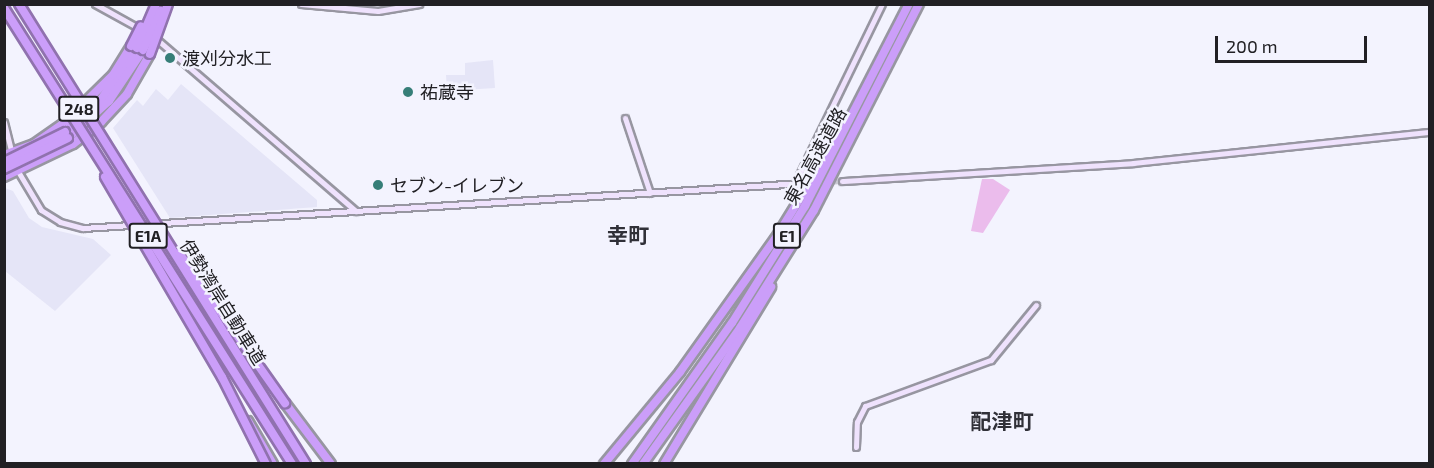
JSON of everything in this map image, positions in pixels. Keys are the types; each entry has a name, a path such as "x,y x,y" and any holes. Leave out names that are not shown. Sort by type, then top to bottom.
{"highway":[{"name":"伊勢湾岸自動車道","path":"19,4 306,464"},
{"name":"248","path":"4,169 66,135 110,101 166,4"},
{"name":"東名高速道路","path":"632,463 690,385 800,214 873,79 909,4"},
{"name":"東名高速道路","path":"643,464 696,391 814,210 919,4"},
{"name":"伊勢湾岸自動車道","path":"4,8 292,464"},
{"name":"248","path":"4,177 18,173 73,144 101,122 127,94 154,8"},
{"name":"248","path":"8,154 34,144 88,101 140,50"},
{"path":"604,464 680,372 775,239 873,79"},
{"path":"63,102 273,464"},
{"name":"248","path":"4,162 66,135"},
{"path":"664,464 708,398 814,210"},
{"path":"149,213 331,464"},
{"path":"222,377 266,464"},
{"path":"285,403 325,464"},
{"path":"597,464 644,417"}],"street":[{"path":"95,4 161,42 356,211"},
{"path":"301,4 378,11 419,4"},
{"path":"795,183 882,4"},
{"path":"625,118 651,193"},
{"path":"4,122 8,154"},
{"path":"842,181 1133,163 1430,132"},
{"path":"4,143 18,173 41,210 60,222 83,228 803,183"},
{"path":"856,447 857,422 865,406 982,365 1006,347 1036,305"}],"shaded area":[{"path":"493,60 495,88 447,91 446,75 465,75 465,63"},
{"path":"181,84 317,200 317,207 170,218 113,128 137,100 143,106 156,89 168,100"},
{"path":"982,179 993,179 1010,190 983,233 971,231"},
{"path":"5,188 13,191 29,218 42,227 93,239 111,255 55,311 5,271"}],"tunnel":[{"path":"826,182 842,181"}],"place":[{"name":"渡刈分水工","path":"170,58"},
{"name":"祐蔵寺","path":"408,92"},
{"name":"セブン-イレブン","path":"378,185"}],"district":[{"name":"幸町","path":"628,235"},
{"name":"配津町","path":"1002,421"}]}
